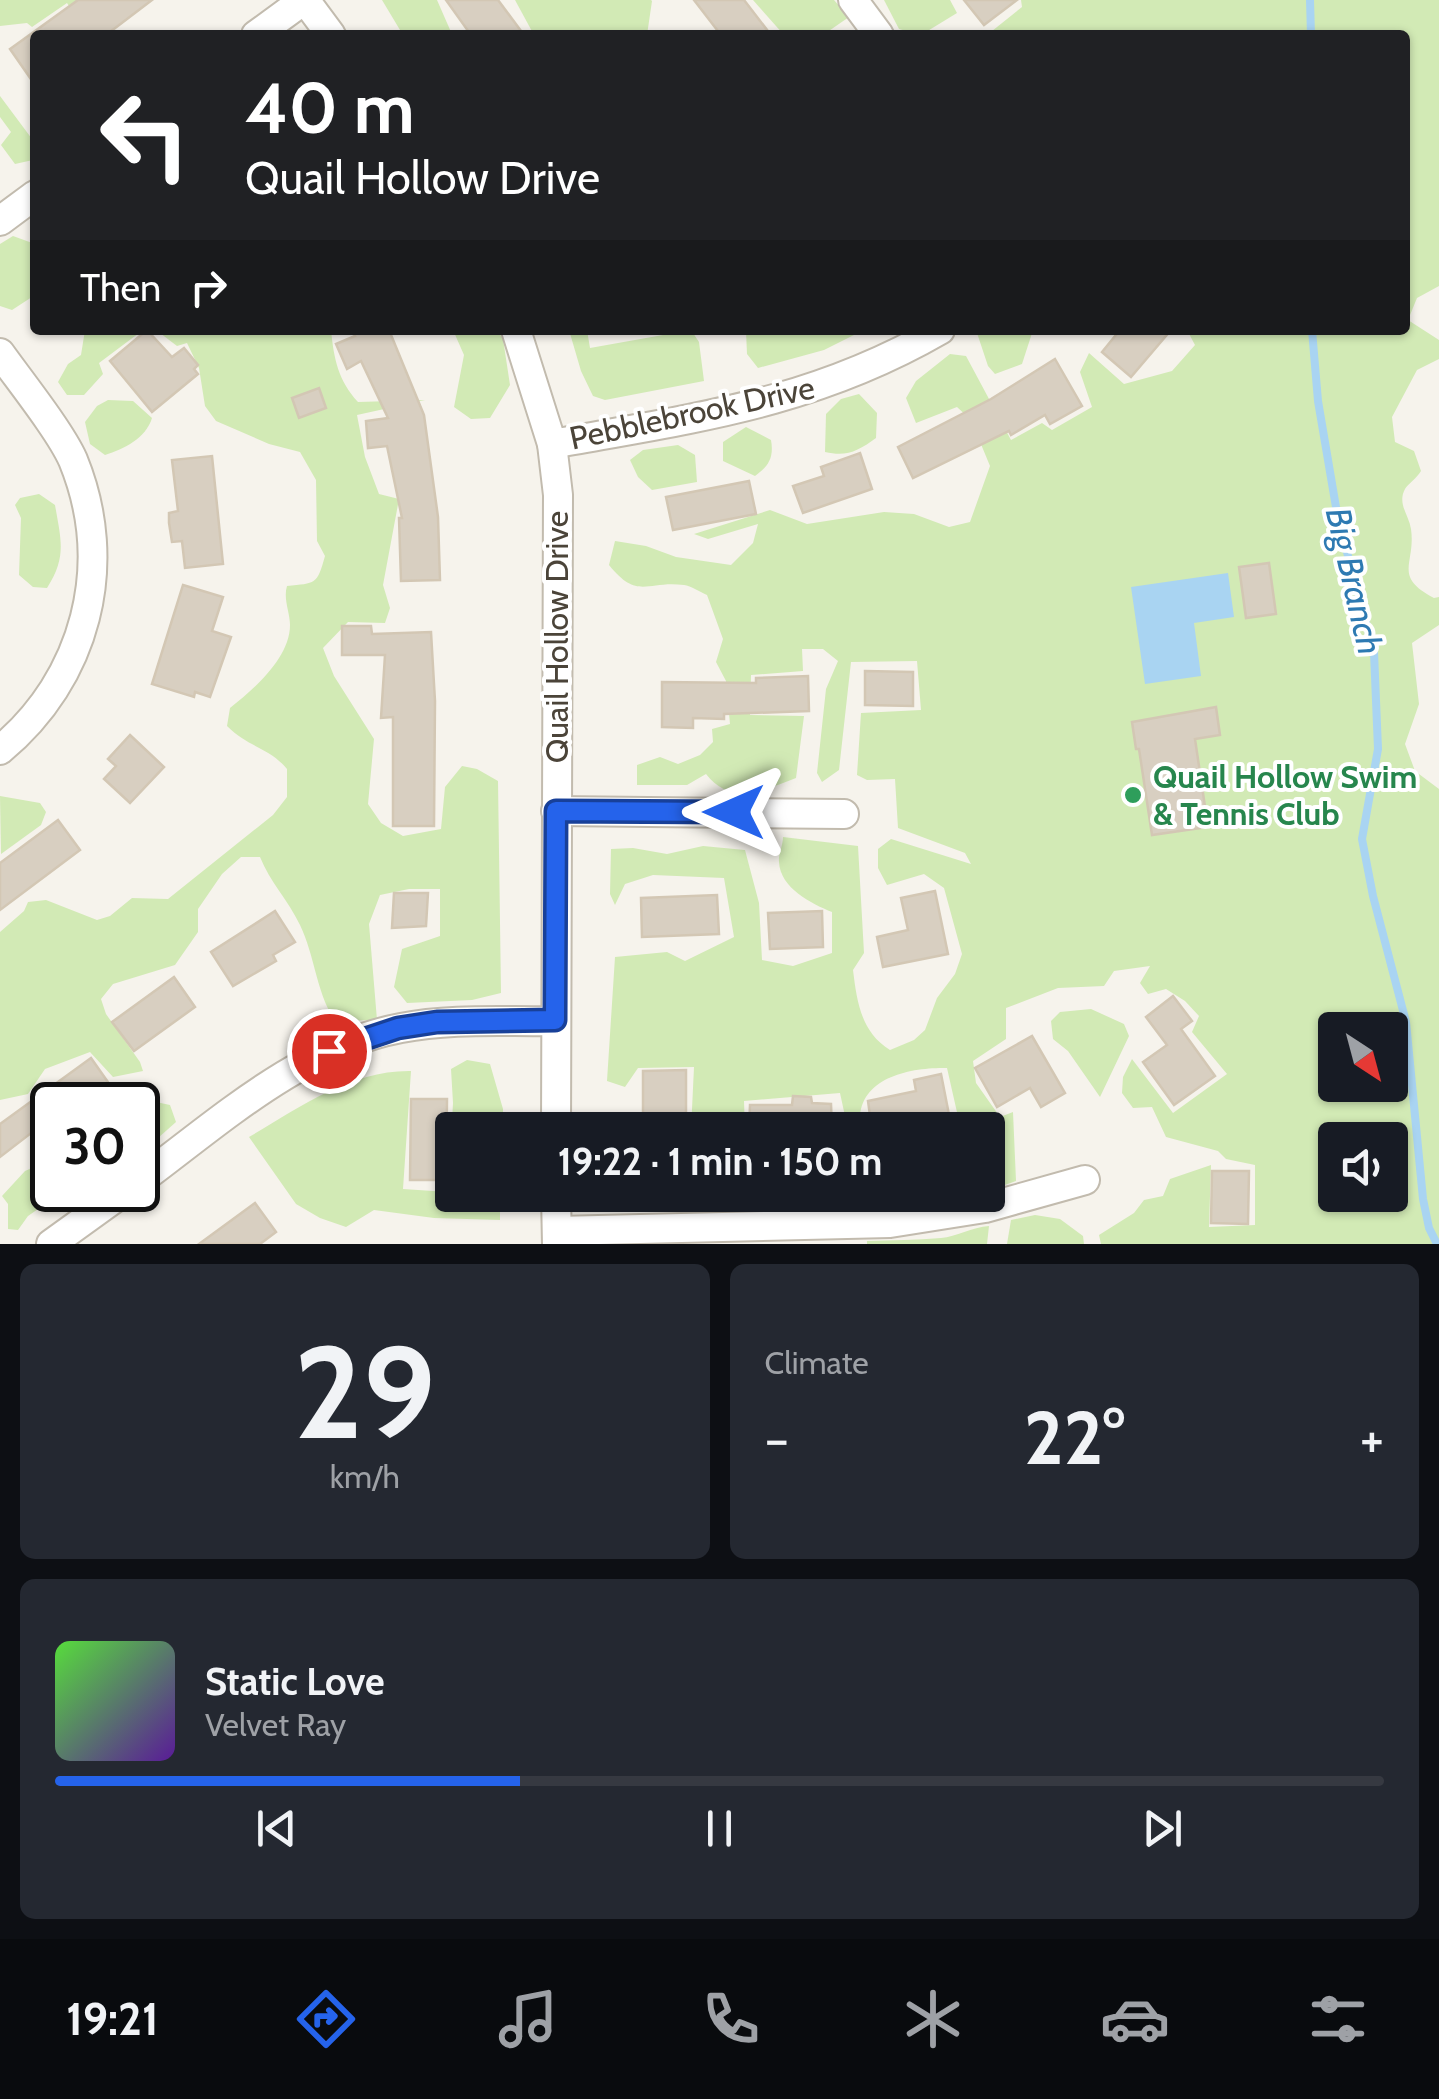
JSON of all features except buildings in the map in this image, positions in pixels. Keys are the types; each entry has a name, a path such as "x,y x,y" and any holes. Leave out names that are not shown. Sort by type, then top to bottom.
{"street":[{"path":"263,30 305,0 327,30"},
{"path":"853,0 875,30"},
{"path":"0,221 30,199"},
{"name":"Quail Hollow Drive","path":"518,335 552,444 560,558 556,1112"},
{"name":"Pebblebrook Drive","path":"552,444 786,398 856,372 930,335"},
{"path":"0,353 72,460 87,510 91,580 86,616 74,653 54,692 36,717 0,750"},
{"path":"556,811 844,814"},
{"path":"160,1166 282,1078 329,1051 398,1028 437,1022 555,1020"},
{"path":"556,1212 557,1237 890,1223 984,1208 1085,1180"},
{"path":"51,1244 95,1212"}],"green space":[{"path":"0,0 90,0 105,30 85,30 67,3 32,27 27,23 0,26"},
{"path":"382,0 437,0 450,30 400,30"},
{"path":"515,0 652,1 648,30 531,30"},
{"path":"753,0 834,0 849,17 830,30 780,30"},
{"path":"884,0 950,0 957,13 929,30 899,29"},
{"path":"1021,0 1439,0 1439,286 1417,298 1410,315 1410,30 993,30 1022,7"},
{"path":"0,96 30,136 30,161 15,164 1,145 11,132 0,117"},
{"path":"13,236 30,242 30,298 12,310 0,306 0,244"},
{"path":"1410,321 1439,340 1439,359 1417,370 1392,417 1395,442 1414,451 1421,471 1405,489 1402,500 1411,529 1410,576 1421,590 1439,597 1439,625 1412,643 1419,704 1405,744 1415,771 1439,789 1439,1244 1101,1244 1099,1235 1134,1213 1144,1200 1163,1196 1170,1179 1211,1165 1209,1227 1255,1225 1255,1165 1166,1137 1152,1107 1133,1108 1122,1093 1123,1077 1132,1059 1173,1113 1227,1074 1192,1032 1199,1016 1185,1001 1166,989 1148,994 1140,983 1150,966 1114,971 1104,986 1058,988 1006,1008 1006,1039 973,1061 976,1083 996,1112 957,1112 947,1068 916,1070 886,1080 865,1099 861,1112 844,1112 840,1093 744,1101 744,1112 692,1112 694,1067 638,1068 625,1087 607,1081 615,957 667,952 685,961 734,937 724,878 653,875 625,884 615,905 610,894 611,849 667,854 703,846 745,850 759,903 762,960 793,966 832,953 832,912 807,900 785,880 779,862 783,837 858,846 864,953 853,970 867,1025 890,1050 914,1040 925,1030 937,998 955,974 962,954 944,888 924,874 887,885 878,868 878,849 891,839 971,864 965,853 898,828 895,779 867,780 857,775 861,713 921,710 917,661 851,662 839,770 822,782 817,773 826,689 838,661 823,649 802,649 803,671 751,675 750,715 804,716 796,778 748,792 726,790 706,774 687,785 637,785 637,765 660,757 678,764 700,755 713,742 712,729 730,724 726,681 716,662 723,639 707,595 684,585 636,586 619,576 609,565 615,541 646,546 676,557 731,565 753,543 758,524 708,539 694,534 770,510 807,524 884,512 914,514 949,527 970,522 990,466 971,420 957,407 916,423 906,398 916,381 950,354 966,356 1011,440 1042,423 1052,430 1092,407 1080,372 1089,353 1124,384 1172,371 1195,345 1190,335 1410,335"},
{"path":"84,335 136,335 99,363 103,374 84,395 67,395 58,382 68,364 81,355"},
{"path":"163,335 332,335 338,369 358,402 425,400 357,415 365,457 379,494 399,499 383,585 390,608 385,623 348,622 323,648 334,676 374,739 368,804 381,823 403,836 441,829 445,787 462,766 498,781 501,993 472,1000 407,1003 394,987 402,949 440,936 440,889 409,889 380,895 369,924 377,1020 335,1021 295,916 260,857 241,857 222,874 198,909 198,932 175,965 113,984 101,999 106,1014 143,1071 113,1077 90,1052 45,1069 36,1082 30,1082 28,1094 0,1100 0,932 24,911 28,902 46,900 97,920 110,916 132,898 168,899 273,815 287,797 287,769 227,726 230,708 259,683 284,649 290,625 287,586 310,583 320,572 325,556 317,541 316,480 300,452 269,444 216,421 205,406 199,368 187,343 177,346"},
{"path":"455,335 500,335 503,339 510,385 490,418 471,419 454,407 464,355"},
{"path":"570,335 588,335 590,348 663,335 694,335 699,342 704,381 605,400 593,396"},
{"path":"746,335 854,335 824,350 758,368 747,354"},
{"path":"978,335 1031,335 1022,364 995,374 988,366"},
{"path":"859,394 877,413 876,438 852,452 825,452 826,414 841,399"},
{"path":"108,400 133,401 152,418 133,442 105,455 90,444 85,422 97,406"},
{"path":"746,427 771,440 769,461 755,476 723,461 723,442"},
{"path":"678,445 695,455 697,482 652,490 638,477 630,460 643,450"},
{"path":"39,494 55,505 60,538 58,567 47,588 33,587 19,575 21,518 15,505 20,498"},
{"path":"0,796 40,803 46,812 41,825 1,854"},
{"path":"1091,1009 1124,1024 1129,1036 1100,1097 1068,1051 1053,1039 1051,1021 1060,1012"},
{"path":"467,1060 490,1064 503,1112 452,1112 451,1069"},
{"path":"411,1071 403,1189 435,1191 435,1212 500,1212 500,1220 434,1218 374,1210 346,1227 296,1204 249,1137 346,1084 389,1072"},
{"path":"160,1103 170,1105 176,1122 160,1136"},
{"path":"1013,1112 1016,1181 1005,1185 1005,1115"},
{"path":"30,1169 30,1212 34,1212 18,1230 8,1229 8,1204 2,1196"},
{"path":"1035,1215 1060,1219 1083,1236 1084,1244 1007,1244 1011,1220"},
{"path":"989,1226 987,1244 867,1244 947,1237"}],"water":[{"path":"1228,573 1234,617 1194,623 1201,676 1145,684 1131,587"}],"waterway":[{"name":"Big Branch","path":"1310,0 1311,30"},
{"name":"Big Branch","path":"1312,335 1318,401 1338,519 1374,652 1378,749 1362,839 1406,1022 1423,1199 1437,1244"}],"place":[{"name":"Quail Hollow Swim & Tennis Club","path":"1133,795"}],"route":[{"path":"329,1051 398,1028 437,1022 555,1020 556,811 734,812"}]}
